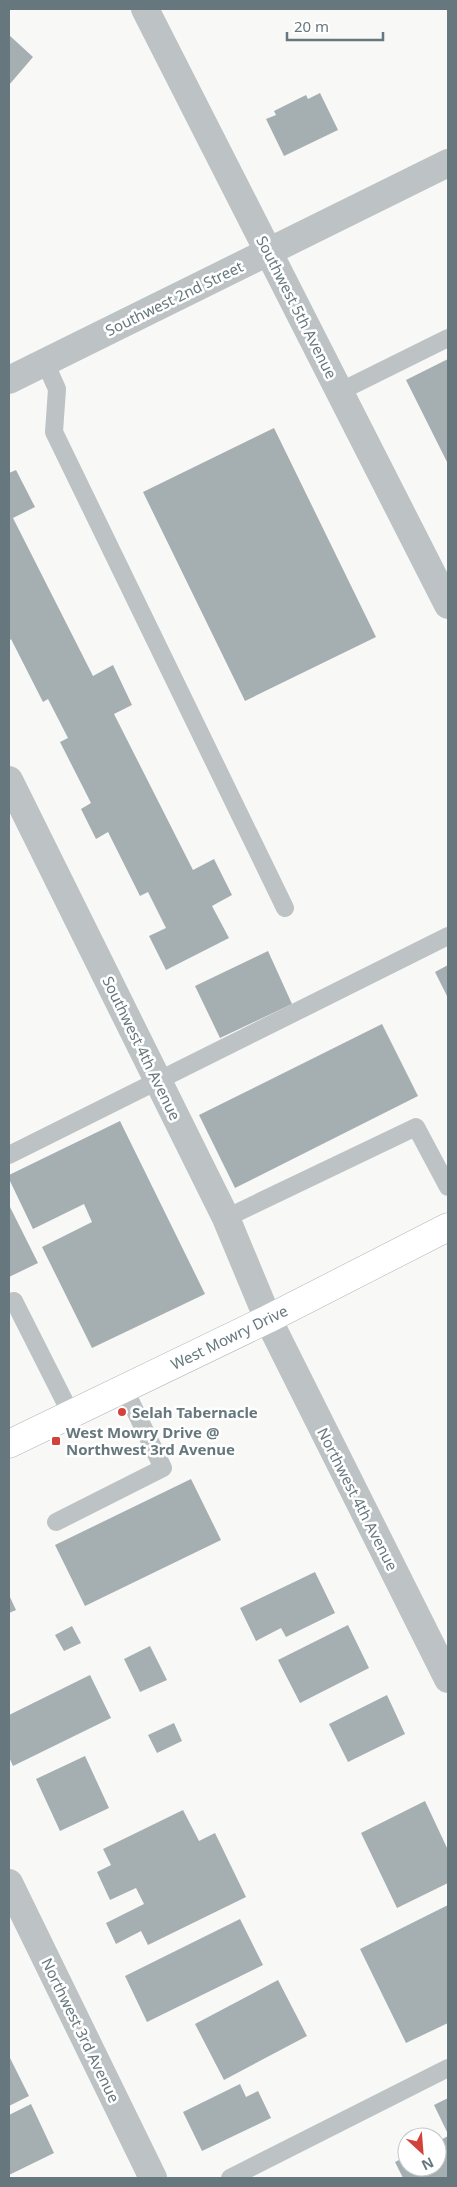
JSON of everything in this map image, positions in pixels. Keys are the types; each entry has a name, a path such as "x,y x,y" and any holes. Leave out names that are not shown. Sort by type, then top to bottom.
{"street":[{"name":"Southwest 5th Avenue","path":"145,9 448,605"},
{"name":"Southwest 2nd Street","path":"9,380 448,163"},
{"name":"Southwest 4th Avenue","path":"9,780 226,1218 268,1319"},
{"name":"West Mowry Drive","path":"9,1444 268,1319 448,1227"},
{"name":"Northwest 4th Avenue","path":"268,1319 448,1679"},
{"name":"Northwest 3rd Avenue","path":"9,1883 153,2178"}],"lane":[{"path":"339,392 448,338"},
{"path":"45,362 57,389 54,432 285,908"},
{"path":"9,1155 448,936"},
{"path":"226,1218 416,1127 448,1187"},
{"path":"9,1304 14,1302 71,1414"},
{"path":"56,1522 164,1468 124,1388"},
{"path":"230,2178 448,2068"}],"building":[{"path":"9,35 33,57 9,85"},
{"path":"320,93 338,130 284,156 266,119 276,115 274,111 306,95 308,99"},
{"path":"448,359 448,464 406,380"},
{"path":"274,428 376,637 245,701 143,492"},
{"path":"16,470 35,507 13,518 93,676 113,665 132,705 114,714 193,870 214,859 232,895 212,906 229,938 166,970 149,936 166,928 148,892 140,896 108,832 96,839 81,809 91,803 60,742 68,738 48,699 43,702 11,639 9,641 9,473"},
{"path":"268,951 292,1004 220,1038 195,986"},
{"path":"448,965 448,998 435,972"},
{"path":"382,1024 418,1096 235,1188 199,1115"},
{"path":"120,1121 205,1294 92,1348 42,1247 92,1222 84,1204 33,1229 9,1179 9,1175"},
{"path":"9,1205 38,1263 9,1277"},
{"path":"191,1479 221,1540 85,1606 55,1545"},
{"path":"315,1572 335,1613 286,1637 281,1628 256,1641 240,1608"},
{"path":"9,1595 16,1610 9,1613"},
{"path":"348,1625 369,1668 300,1703 278,1660"},
{"path":"72,1626 81,1643 64,1651 55,1635"},
{"path":"150,1646 167,1680 140,1692 124,1659"},
{"path":"90,1675 111,1718 13,1766 9,1757 9,1715"},
{"path":"387,1695 405,1734 348,1762 329,1724"},
{"path":"174,1723 182,1741 157,1753 148,1735"},
{"path":"85,1756 109,1808 60,1831 36,1779"},
{"path":"425,1801 448,1850 448,1883 397,1908 361,1833"},
{"path":"183,1810 199,1841 215,1833 246,1897 148,1945 141,1931 116,1944 106,1923 144,1904 136,1888 110,1900 97,1872 111,1865 103,1849"},
{"path":"448,1905 448,2023 406,2043 360,1949"},
{"path":"240,1919 263,1965 147,2022 125,1976"},
{"path":"278,1980 307,2036 224,2080 195,2024"},
{"path":"9,2056 29,2096 9,2106"},
{"path":"240,2084 246,2097 258,2091 271,2118 202,2151 183,2112"},
{"path":"448,2098 448,2134 447,2127 445,2127 434,2105"},
{"path":"31,2104 54,2153 9,2175 9,2115"},
{"path":"447,2137 448,2178 403,2178 447,2177"}],"place":[{"name":"Selah Tabernacle","path":"122,1412"},
{"name":"West Mowry Drive @ Northwest 3rd Avenue","path":"56,1441"}]}
